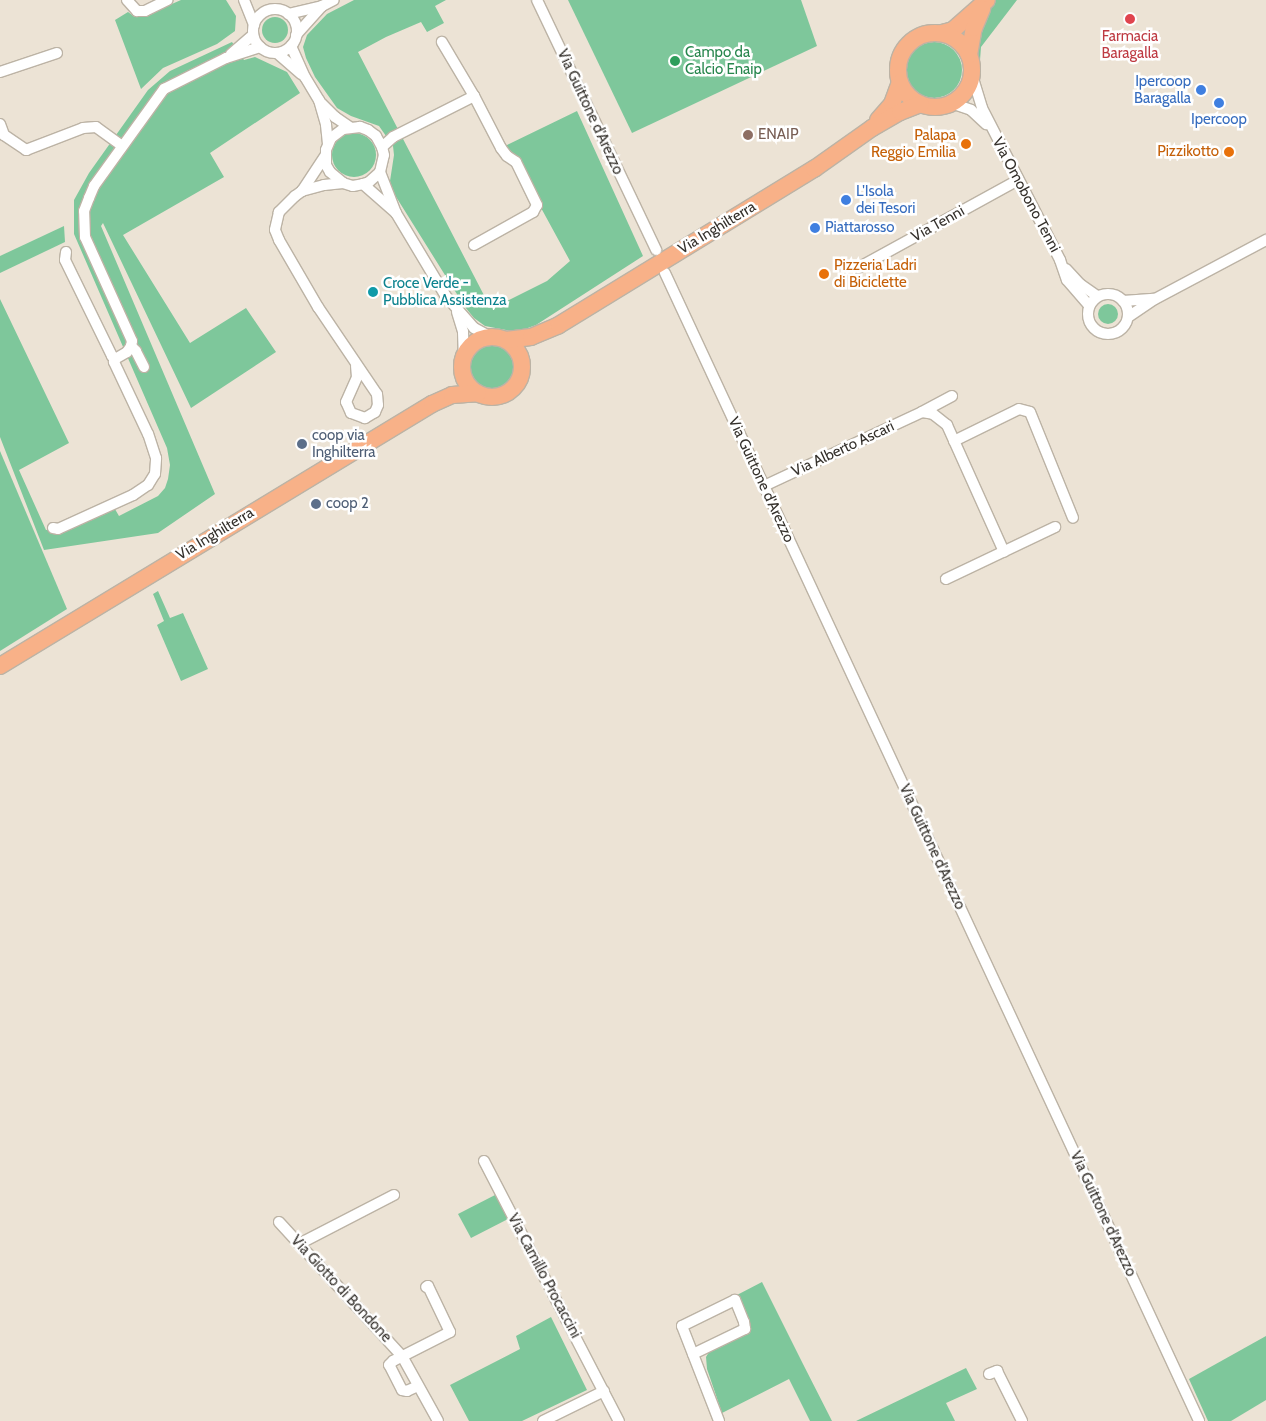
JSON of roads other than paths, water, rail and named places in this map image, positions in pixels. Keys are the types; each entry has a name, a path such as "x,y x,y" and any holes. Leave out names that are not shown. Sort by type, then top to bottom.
{"main road":[{"name":"Via Inghilterra","path":"872,128 892,104 900,82 898,66 904,49 924,34 942,33 952,30 986,1"},
{"name":"Via Inghilterra","path":"972,75 969,55 974,28 986,1"},
{"path":"942,33 958,41 969,55"},
{"path":"951,103 965,91 972,75"},
{"path":"900,82 912,99 920,104"},
{"name":"Via Inghilterra","path":"432,404 449,387 474,342 499,338 531,338 559,325 814,169 872,128 900,112 920,104 931,107 951,103"},
{"name":"Via Inghilterra","path":"0,666 432,404 452,395 478,393 494,396 509,392 520,379 522,364 536,345 559,325"},
{"path":"499,338 520,354 522,364"},
{"path":"463,360 466,381 478,393"}],"street":[{"path":"127,0 137,11 145,11 168,0"},
{"path":"246,0 265,11 278,9 288,14 295,24 296,36"},
{"path":"246,0 254,25 253,36 260,48"},
{"path":"288,14 322,6 334,0"},
{"name":"Via Guittone d'Arezzo","path":"537,0 656,250"},
{"path":"277,53 291,46 296,36 322,6"},
{"path":"254,25 265,11"},
{"path":"226,58 253,36"},
{"path":"442,42 474,96 501,148 516,162 537,205 532,212 474,245"},
{"path":"291,46 305,78 318,100 326,125 328,144 325,156 302,191 281,208 275,222 275,230 286,252 356,366 377,394 378,400 375,412 365,418 351,413 346,402 357,377 356,366"},
{"path":"115,359 127,352 132,341 85,237 83,226 84,211 94,186 164,89 175,82 226,58 260,48 277,53 305,78"},
{"path":"0,72 57,53"},
{"name":"Via Omobono Tenni","path":"972,75 982,108 992,130 1060,260 1067,280 1089,305 1087,312 1091,325 1102,333 1109,334 1121,329 1128,317 1155,299 1266,240"},
{"path":"382,147 393,137 474,96"},
{"path":"318,100 335,117 350,127 368,130 376,136 384,155 380,172 369,182 352,186 343,183 330,172 325,156"},
{"name":"Via Omobono Tenni","path":"951,103 971,110 992,130"},
{"path":"0,124 4,135 26,150 83,128 96,127 122,146"},
{"path":"328,144 337,133 350,127"},
{"path":"376,136 393,137"},
{"path":"380,172 396,213 456,309 474,328 499,338"},
{"name":"Via Tenni","path":"858,268 1018,180"},
{"path":"302,191 343,183"},
{"path":"363,184 396,213"},
{"path":"53,528 58,529 133,495 148,485 155,474 156,458 148,434 114,362 115,359 109,352 65,260 66,252"},
{"name":"Via Omobono Tenni","path":"1060,260 1080,284 1096,296 1113,294 1123,301 1155,299"},
{"name":"Via Guittone d'Arezzo","path":"665,273 1199,1421"},
{"path":"1089,305 1096,296"},
{"path":"1123,301 1128,317"},
{"path":"456,309 463,332 463,360"},
{"path":"131,346 136,351 144,367"},
{"name":"Via Alberto Ascari","path":"764,486 952,396"},
{"path":"954,441 1019,409 1030,412 1073,518"},
{"path":"922,412 933,414 947,425 1004,552"},
{"path":"946,579 1055,527"},
{"name":"Via Camillo Procaccini","path":"484,1161 618,1421"},
{"path":"299,1244 394,1195"},
{"name":"Via Giotto di Bondone","path":"279,1222 402,1356 438,1421"},
{"name":"Via Giotto di Bondone","path":"402,1356 450,1332 428,1286 426,1287"},
{"path":"693,1354 744,1329 744,1322 735,1300 682,1326 719,1421"},
{"path":"402,1356 390,1365 400,1388 407,1391 418,1386"},
{"path":"989,1374 997,1371 1022,1421"},
{"path":"543,1421 604,1391"}],"place":[{"name":"Farmacia Baragalla","path":"1130,19"},
{"name":"Campo da Calcio Enaip","path":"675,61"},
{"name":"Ipercoop Baragalla","path":"1201,90"},
{"name":"Ipercoop","path":"1219,103"},
{"name":"ENAIP","path":"748,135"},
{"name":"Palapa Reggio Emilia","path":"966,144"},
{"name":"Pizzikotto","path":"1229,152"},
{"name":"L'Isola dei Tesori","path":"846,200"},
{"name":"Piattarosso","path":"815,228"},
{"name":"Pizzeria Ladri di Biciclette","path":"824,274"},
{"name":"Croce Verde - Pubblica Assistenza","path":"373,292"},
{"name":"coop via Inghilterra","path":"302,444"},
{"name":"coop 2","path":"316,504"}]}
